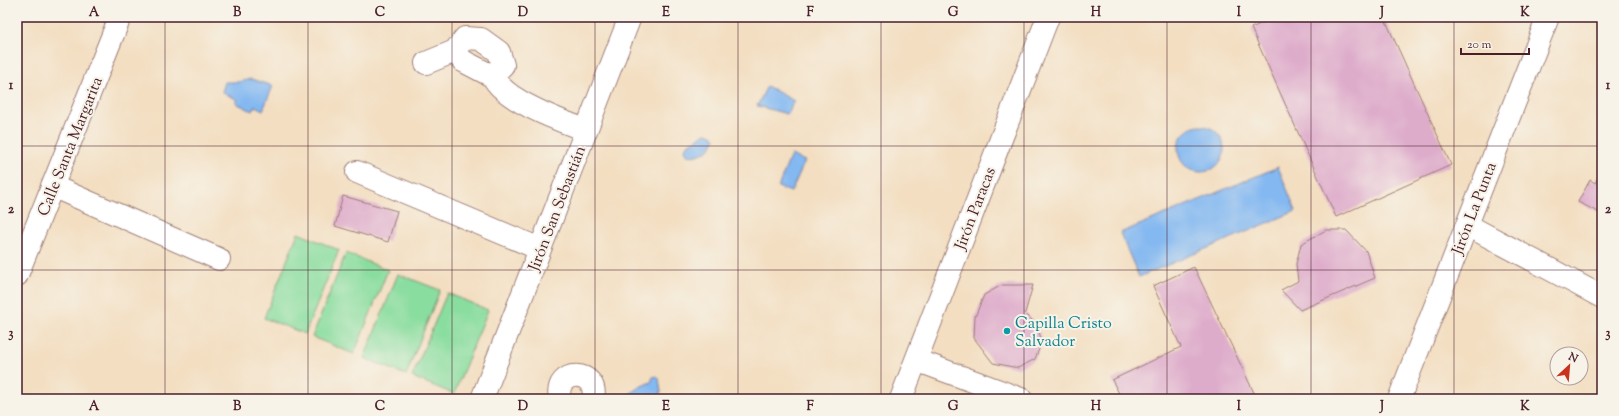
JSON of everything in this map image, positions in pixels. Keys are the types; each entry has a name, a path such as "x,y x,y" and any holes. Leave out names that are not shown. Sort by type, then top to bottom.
{"street":[{"name":"Calle Santa Margarita","path":"17,275 120,17"},
{"name":"Jirón San Sebastián","path":"482,399 630,17"},
{"name":"Jirón Paracas","path":"901,399 1048,17"},
{"name":"Jirón La Punta","path":"1399,399 1548,17"},
{"path":"426,63 454,51 466,38 481,40 499,52 503,65 492,76 502,88 515,98 565,122 586,130"},
{"path":"357,172 540,249"},
{"path":"52,186 219,259"},
{"path":"1467,225 1602,297"},
{"path":"916,360 1021,399"},
{"path":"560,399 560,386 569,377 575,375 588,379 594,391 593,399"}],"green space":[{"path":"298,233 339,250 305,334 264,318"},
{"path":"346,253 388,270 354,354 312,337"},
{"path":"398,274 440,290 406,375 364,358"},
{"path":"447,293 488,310 454,394 412,377"}],"water":[{"path":"251,79 273,86 263,110 255,106 252,111 236,103 238,100 222,92 225,82 238,82"},
{"path":"767,86 794,101 787,114 757,106"},
{"path":"1206,126 1218,132 1223,140 1223,158 1218,166 1210,171 1196,172 1184,166 1179,158 1178,144 1184,132 1192,127"},
{"path":"707,133 712,135 715,139 711,147 700,154 691,156 687,155 685,149 689,143"},
{"path":"791,155 805,161 791,192 778,187"},
{"path":"1278,167 1296,211 1139,277 1120,233"},
{"path":"657,376 659,378 661,392 657,397 649,399 626,399 634,391 651,382 653,377"}],"building":[{"path":"1276,17 1384,17 1451,165 1336,217 1251,28"},
{"path":"1602,171 1602,214 1578,202 1590,180 1595,183"},
{"path":"343,196 397,211 388,242 335,226"},
{"path":"1326,230 1346,230 1366,251 1375,278 1300,310 1281,290 1298,281 1296,264 1301,244"},
{"path":"1194,267 1257,399 1122,399 1112,380 1181,347 1153,286"},
{"name":"Capilla Cristo Salvador","path":"1002,285 1033,285 1025,313 1037,325 1042,342 1035,359 1018,368 993,363 974,338 975,317 984,295"}],"place":[{"name":"Capilla Cristo Salvador","path":"1007,331"}]}
